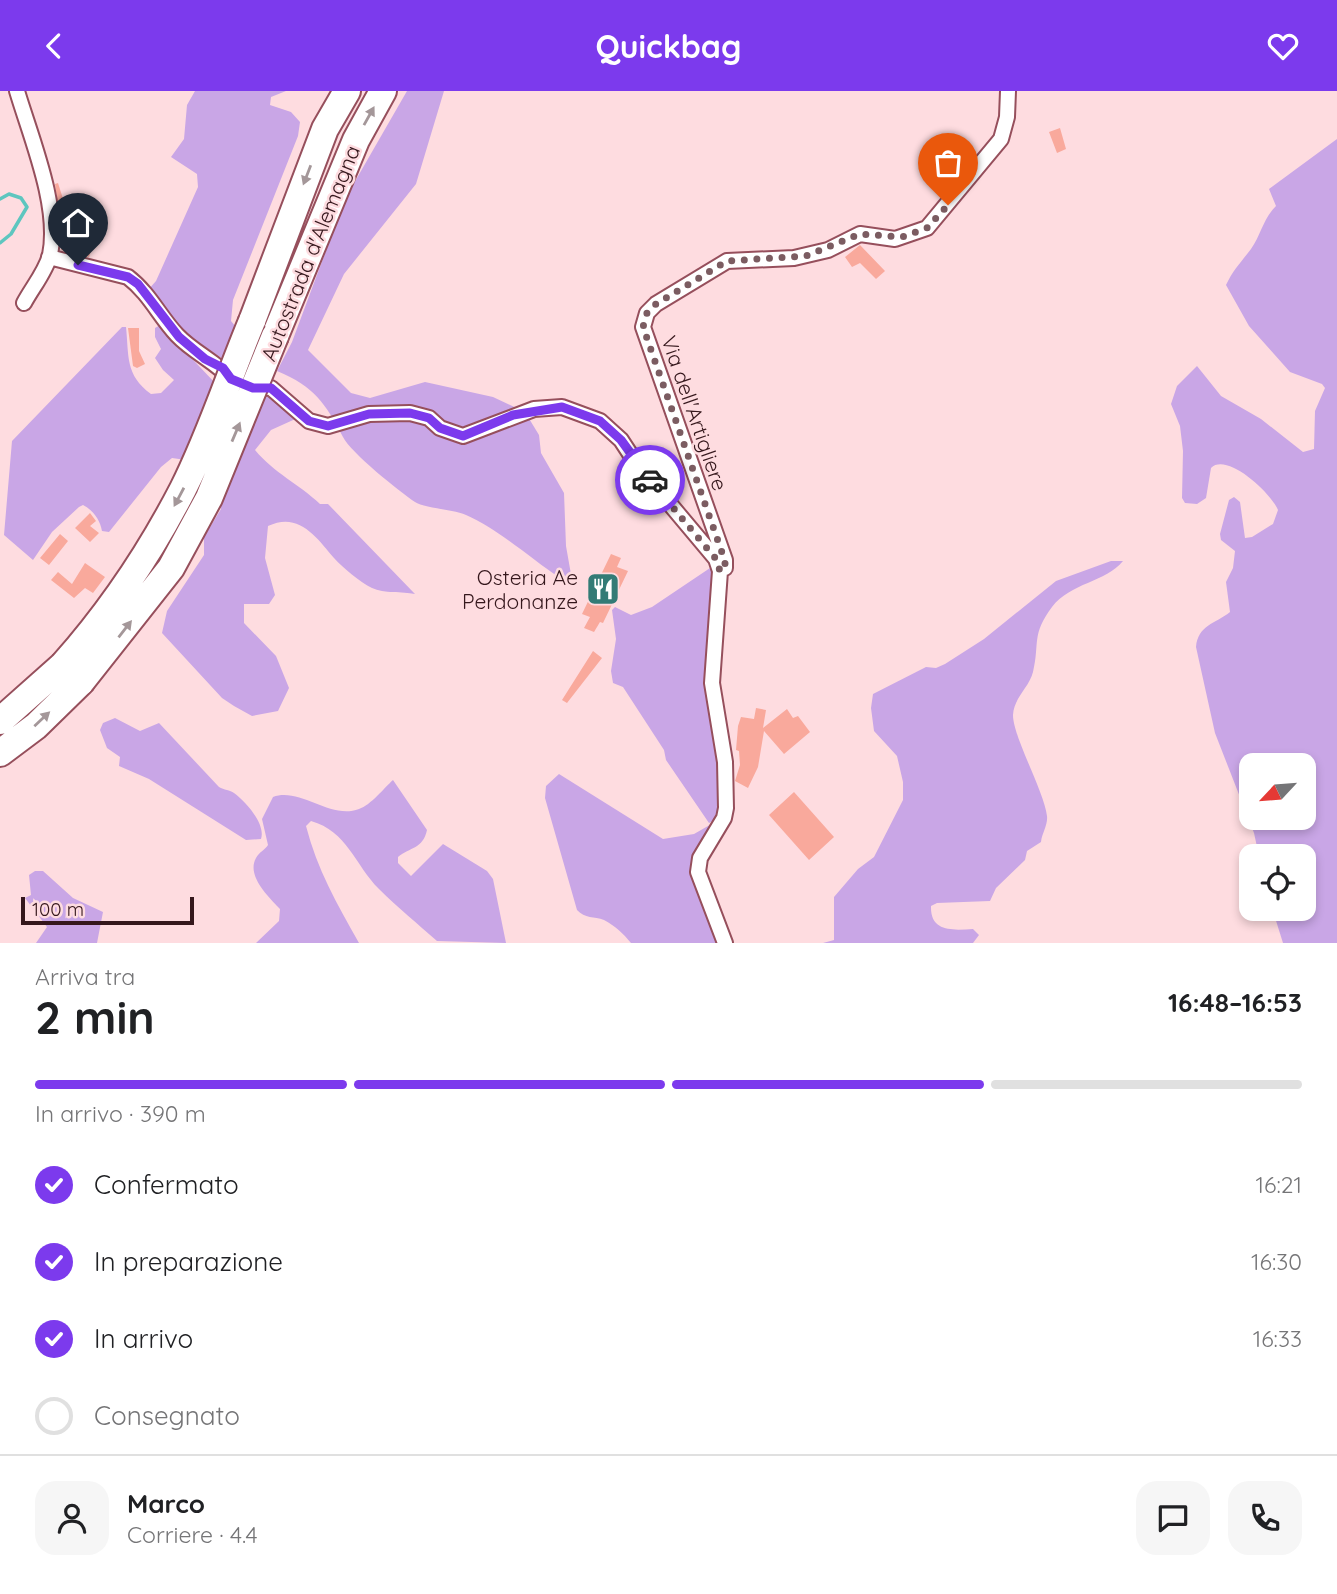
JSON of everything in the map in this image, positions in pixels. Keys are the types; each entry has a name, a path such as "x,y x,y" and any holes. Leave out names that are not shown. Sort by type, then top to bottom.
{"highway":[{"name":"Autostrada d'Alemagna","path":"0,753 36,726 72,674 184,487 252,321 325,129 347,91"},
{"name":"Autostrada d'Alemagna","path":"0,721 72,674 171,568 209,498 356,140 383,91"}],"street":[{"path":"17,91 44,183 52,232 49,257 24,303"},
{"name":"Via dell'Artigliere","path":"725,943 698,872 700,858 724,818 726,809 725,762 712,683 720,571 725,568 725,561 643,327 647,313 656,304 727,261 794,258 828,250 860,234 895,239 927,228 1001,139 1007,117 1009,91"},
{"path":"49,257 128,277 138,284 179,337 205,359 223,368 231,379 253,388 271,388 309,421 328,426 369,414 410,413 429,418 440,428 463,436 534,409 562,407 584,413 600,421 621,440 638,466 716,559 720,571"}],"shaded area":[{"path":"195,91 286,91 271,97 270,105 291,112 300,122 298,136 233,300 231,321 236,327 226,361 186,334 148,290 156,281 198,187 197,174 171,157 184,139 187,105"},
{"path":"407,91 444,91 416,184 344,274 308,350 351,393 370,398 425,382 493,397 525,412 539,435 541,453 564,493 566,546 572,580 563,575 560,578 478,521 460,513 415,502 355,452 318,397 301,383 277,371 292,342 346,197"},
{"path":"1337,139 1337,943 1283,943 1276,921 1316,921 1316,844 1256,844 1253,830 1316,830 1316,753 1239,753 1239,795 1215,733 1196,647 1204,629 1230,612 1226,582 1233,568 1235,551 1221,540 1220,534 1229,500 1234,497 1240,502 1245,538 1252,537 1273,524 1278,510 1258,485 1227,465 1211,468 1206,498 1197,504 1185,503 1182,498 1183,451 1180,426 1171,404 1177,386 1197,366 1221,396 1261,419 1303,452 1314,449 1315,411 1325,388 1322,384 1290,372 1249,326 1226,285 1276,206 1269,189"},
{"path":"160,325 217,385 186,460 172,458 161,467 109,532 102,531 90,510 83,505 79,507 52,532 33,560 4,535 12,441 122,327 126,327 132,372 151,394 161,393 174,380 155,358 161,349 155,337 155,328"},
{"path":"273,396 302,416 271,430 255,450 320,504 328,504 415,594 382,591 367,585 342,566 314,535 298,524 279,522 268,526 265,558 275,595 269,604 244,604 244,623 276,656 289,688 278,711 252,716 222,698 162,633 167,611 204,555 204,537 221,509 220,497 262,398"},
{"path":"1111,561 1123,561 1107,574 1068,593 1045,617 1039,632 1033,672 1014,709 1014,725 1045,805 1047,823 1041,842 1027,851 1025,860 996,888 990,901 937,903 931,906 934,921 944,928 973,929 979,935 973,943 823,943 834,940 834,897 858,869 874,857 903,800 903,782 897,756 874,731 871,708 873,694 926,667 936,668 945,664 984,639 1056,581"},
{"path":"713,566 721,816 709,823 666,760 664,750 623,687 613,683 611,671 616,639 612,610 615,607 631,615 652,607"},
{"path":"115,718 140,731 159,723 219,787 234,793 249,808 261,827 261,839 246,840 149,779 119,766 120,757 107,748 100,730 103,723"},
{"path":"559,774 663,839 694,834 715,822 695,877 702,902 723,943 631,943 608,922 583,915 577,910 545,798 546,786"},
{"path":"393,780 427,830 419,844 398,857 398,863 411,876 443,844 487,871 493,879 506,943 437,941 379,889 333,832 311,821 306,826 316,857 335,900 359,943 256,943 279,921 280,909 260,886 254,872 256,858 268,845 262,819 273,797 294,796 348,811 368,804"},
{"path":"35,871 43,871 73,898 103,912 97,943 36,943 47,927 25,898 31,895 29,875"}],"building":[{"path":"1060,128 1066,149 1057,153 1049,132"},
{"path":"58,183 71,224 61,227 55,184"},
{"path":"63,241 92,248 89,257 61,250"},
{"path":"860,245 885,271 876,279 860,263 852,267 845,257"},
{"path":"128,328 139,328 139,351 145,364 137,368 133,366"},
{"path":"90,513 96,521 90,526 99,533 90,542 75,528"},
{"path":"60,534 68,541 49,565 40,558"},
{"path":"611,554 621,558 617,567 628,571 603,623 600,622 594,632 584,628 590,617 582,614"},
{"path":"85,563 105,577 93,593 85,588 74,598 51,580 58,572 72,584"},
{"path":"593,651 602,658 567,703 562,700"},
{"path":"756,708 766,710 763,728 787,709 793,718 798,716 810,732 784,754 764,731 758,767 748,788 735,781 740,765 739,751 736,750 738,726 741,717 754,719"},
{"path":"794,792 834,837 809,860 769,815"}],"waterway":[{"path":"0,199 9,194 21,198 27,207 11,234 0,243"}],"way so far":[{"path":"650,480 716,559 720,571 725,568 725,561 643,327 647,313 656,304 713,267 727,261 782,260 806,256 828,250 860,234 895,239 927,228 948,205"}],"place":[{"name":"Osteria Ae Perdonanze","path":"603,589"}],"route":[{"path":"78,265 115,271 128,277 138,284 179,337 205,359 223,368 231,379 253,388 271,388 309,421 328,426 343,424 369,414 410,413 429,418 440,428 463,436 513,415 534,409 562,407 600,421 621,440 650,480"}]}
